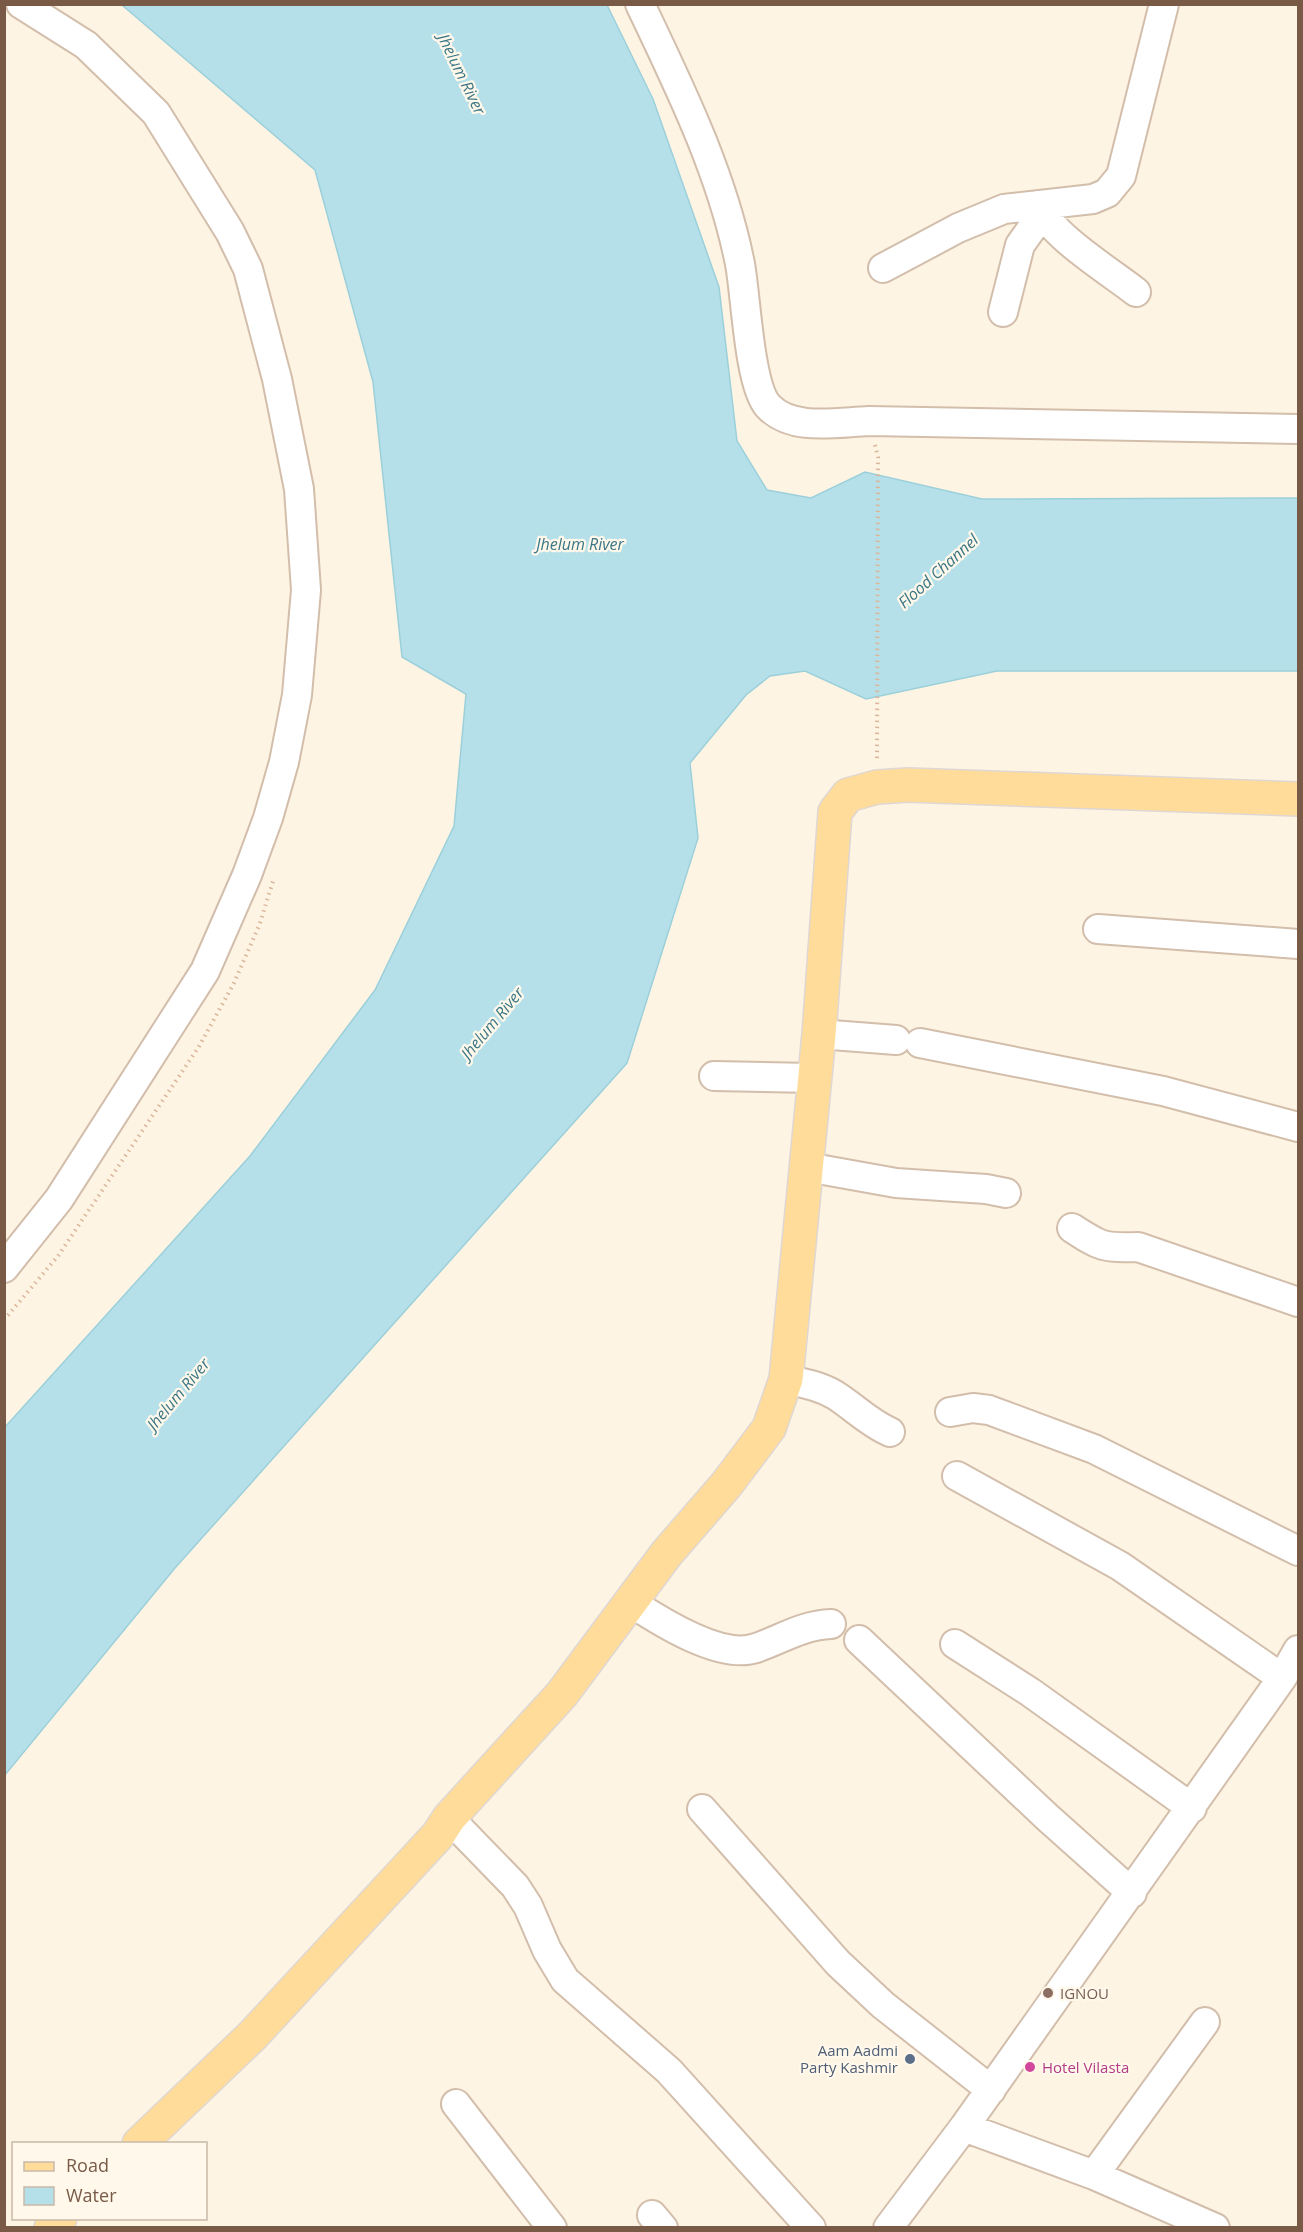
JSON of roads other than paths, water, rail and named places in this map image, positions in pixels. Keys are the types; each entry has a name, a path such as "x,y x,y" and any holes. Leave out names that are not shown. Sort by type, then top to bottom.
{"main road":[{"path":"141,2142 252,2035 438,1835 449,1818 562,1694 668,1553 726,1485 769,1428 786,1379 819,1034 835,812 848,795 877,787 908,785 1299,799"}],"street":[{"path":"4,1268 59,1199 205,971 247,875 268,818 284,762 297,695 306,591 298,489 277,380 248,269 230,232 156,113 86,45 21,4"},
{"path":"640,4 684,97 726,207 744,286 759,387 768,405 778,414 789,420 802,422 869,421 1299,429"},
{"path":"883,268 958,228 1004,209 1040,209 1093,199 1107,193 1121,176 1164,4"},
{"path":"1040,209 1060,233 1136,292"},
{"path":"1003,312 1020,245 1040,209"},
{"path":"1098,929 1299,944"},
{"path":"819,1034 908,1042 1162,1091 1299,1127"},
{"path":"714,1076 814,1078"},
{"path":"807,1167 896,1183 966,1187 1006,1193"},
{"path":"1072,1228 1098,1245 1116,1248 1138,1246 1299,1302"},
{"path":"786,1379 821,1388 837,1396 863,1418 890,1432"},
{"path":"950,1412 973,1408 989,1410 1094,1449 1299,1551"},
{"path":"957,1476 1120,1566 1282,1678"},
{"path":"632,1603 665,1624 732,1651 757,1648 805,1627 831,1624"},
{"path":"859,1640 1047,1817 1132,1893"},
{"path":"955,1644 1029,1692 1192,1808"},
{"path":"891,2227 1132,1893 1282,1678 1299,1650"},
{"path":"702,1809 838,1963 883,2005 991,2090"},
{"path":"449,1818 515,1886 565,1980 669,2071 811,2228"},
{"path":"1094,2175 1205,2022"},
{"path":"456,2104 552,2228"},
{"path":"964,2127 1094,2175 1205,2226"}],"water":[{"name":"Jhelum River","path":"122,5 607,5 653,99 719,287 737,441 767,490 811,498 865,472 982,499 1298,498 1298,671 997,671 866,699 805,671 770,676 746,695 690,763 698,838 627,1063 175,1568 5,1775 5,1427 250,1156 375,990 454,826 466,694 402,657 373,382 315,170"}],"place":[{"name":"IGNOU","path":"1048,1993"},
{"name":"Aam Aadmi Party Kashmir","path":"910,2059"},
{"name":"Hotel Vilasta","path":"1030,2067"}],"water label":[{"name":"Flood Channel","path":"938,571"}]}
